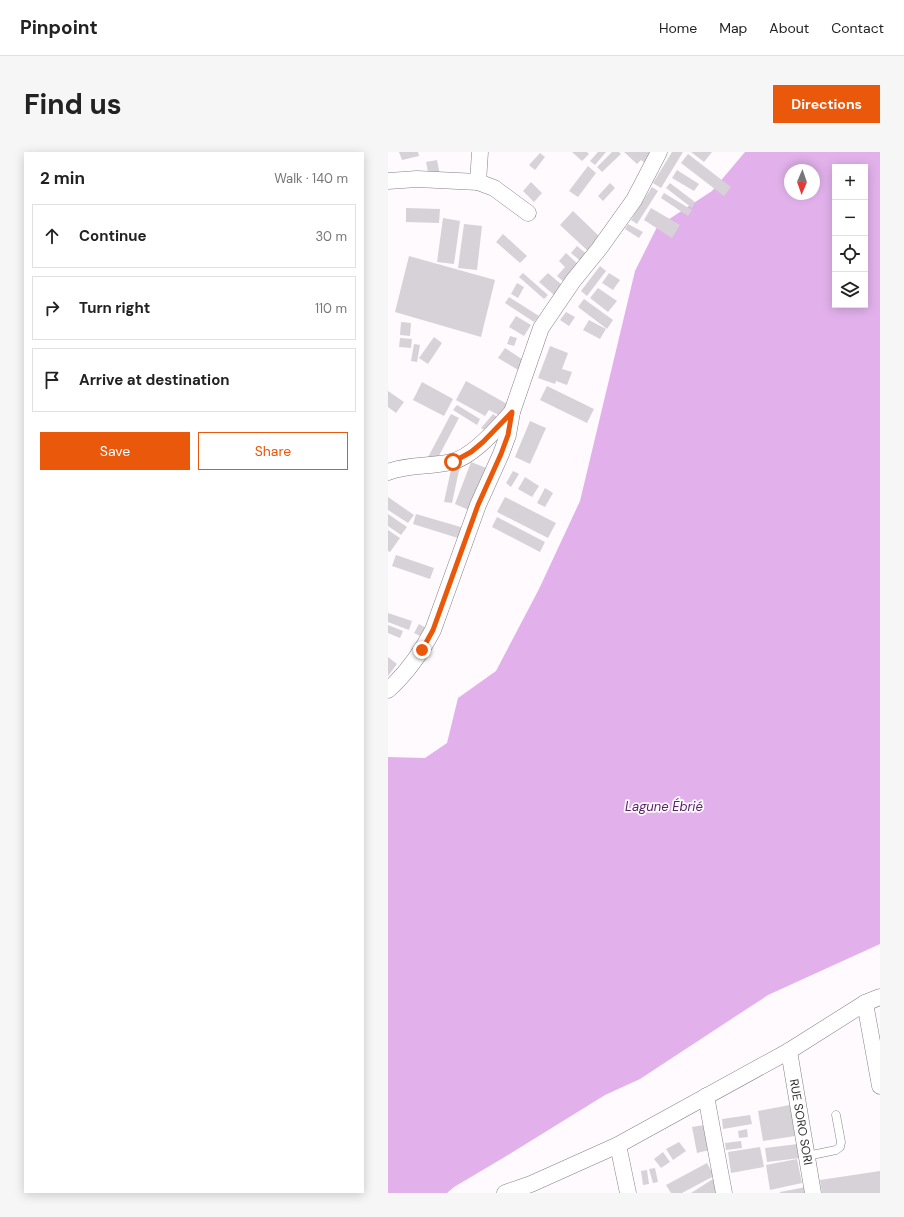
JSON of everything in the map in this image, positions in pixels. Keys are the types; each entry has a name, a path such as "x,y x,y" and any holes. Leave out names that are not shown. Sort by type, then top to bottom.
{"street":[{"path":"478,182 480,152"},
{"path":"388,690 407,671 422,650 433,630 478,505 508,435 512,412 541,328 573,281 599,249 634,200 659,152"},
{"path":"388,181 417,179 478,182 494,188 528,213"},
{"path":"388,472 399,468 453,462 471,452 483,442 512,412"},
{"path":"506,1193 531,1184 618,1145 789,1050 864,1003 880,997"},
{"path":"864,1003 880,1086"},
{"name":"RUE SORO SORI","path":"789,1050 813,1193"},
{"path":"706,1096 724,1193"},
{"path":"618,1145 628,1193"}],"lane":[{"path":"806,1156 836,1150 840,1147 842,1142 836,1115"}],"water":[{"name":"Lagune Ébrié","path":"745,152 880,152 880,944 768,995 640,1079 605,1095 454,1187 447,1193 388,1193 388,757 425,758 447,743 458,698 496,671 539,589 580,501 635,271 657,227 712,191"}],"building":[{"path":"399,152 418,152 419,156 402,160"},
{"path":"572,152 587,152 589,154 582,161"},
{"path":"598,152 606,152 595,165 590,161"},
{"path":"612,152 619,152 621,154 602,172 597,167"},
{"path":"624,152 656,152 646,164 641,160 637,164"},
{"path":"672,152 683,152 661,188 653,183"},
{"path":"691,152 712,152 704,162"},
{"path":"540,153 545,157 535,170 529,165"},
{"path":"688,154 731,187 724,196 681,163"},
{"path":"437,160 440,175 429,177 426,162"},
{"path":"588,166 596,173 578,197 569,191"},
{"path":"677,170 699,184 694,191 672,178"},
{"path":"531,182 542,193 534,202 523,191"},
{"path":"610,183 615,188 603,201 598,196"},
{"path":"670,183 695,202 692,208 666,188"},
{"path":"652,187 658,191 637,224 631,220"},
{"path":"664,193 692,210 688,216 661,198"},
{"path":"406,208 440,209 439,223 406,222"},
{"path":"651,208 680,225 672,238 644,220"},
{"path":"573,211 602,239 589,252 560,225"},
{"path":"443,218 460,221 454,264 437,262"},
{"path":"464,224 482,226 477,270 458,268"},
{"path":"628,224 643,232 639,238 625,229"},
{"path":"503,234 527,256 520,263 496,242"},
{"path":"577,246 589,256 583,263 571,253"},
{"path":"566,253 580,266 565,283 557,276 565,267 559,261"},
{"path":"409,256 495,280 481,337 395,312"},
{"path":"600,266 606,271 587,296 581,291"},
{"path":"523,273 548,295 544,299 519,277"},
{"path":"548,273 562,285 554,295 539,282"},
{"path":"609,273 620,280 613,290 602,283"},
{"path":"517,283 524,287 518,298 511,294"},
{"path":"598,288 617,301 608,312 590,298"},
{"path":"509,297 539,316 534,322 505,303"},
{"path":"584,299 613,320 607,329 578,307"},
{"path":"566,312 575,317 569,326 560,320"},
{"path":"516,316 531,325 524,336 509,327"},
{"path":"589,320 606,329 600,339 583,330"},
{"path":"401,322 411,323 410,336 400,335"},
{"path":"510,336 517,338 514,346 507,344"},
{"path":"434,337 442,343 428,364 419,358"},
{"path":"400,338 412,339 411,348 399,347"},
{"path":"414,344 420,345 417,362 411,361"},
{"path":"550,346 568,353 562,369 572,372 567,385 556,381 555,384 538,378"},
{"path":"505,348 528,363 520,371 498,358"},
{"path":"466,381 509,405 502,417 489,410 485,416 456,400"},
{"path":"422,382 453,399 444,416 413,400"},
{"path":"547,386 594,409 587,423 540,400"},
{"path":"388,391 404,402 396,413 388,407"},
{"path":"457,405 480,419 477,425 453,410"},
{"path":"451,414 459,418 434,465 426,461"},
{"path":"493,414 500,419 488,432 481,428"},
{"path":"530,421 546,428 530,464 515,457"},
{"path":"471,462 489,469 471,511 455,504"},
{"path":"452,465 460,466 452,503 444,502"},
{"path":"513,471 519,474 511,487 506,483"},
{"path":"525,477 539,486 532,497 518,489"},
{"path":"545,488 553,493 545,507 537,503"},
{"path":"388,497 414,515 408,523 388,510"},
{"path":"505,497 556,523 548,538 497,512"},
{"path":"388,514 407,527 401,535 388,526"},
{"path":"416,514 464,528 461,539 413,524"},
{"path":"497,517 545,542 540,552 492,527"},
{"path":"388,530 400,538 390,552 388,551"},
{"path":"396,555 434,568 430,579 392,566"},
{"path":"388,613 412,621 409,630 388,622"},
{"path":"419,624 428,629 424,638 414,633"},
{"path":"388,625 403,631 400,638 388,633"},
{"path":"388,657 397,664 388,676"},
{"path":"790,1105 795,1136 763,1141 758,1111"},
{"path":"750,1115 752,1124 723,1129 722,1119"},
{"path":"704,1125 709,1150 697,1153 692,1127"},
{"path":"747,1129 748,1137 739,1138 738,1131"},
{"path":"741,1141 742,1148 726,1150 725,1143"},
{"path":"679,1142 686,1151 673,1160 666,1149"},
{"path":"798,1144 800,1158 767,1162 765,1148"},
{"path":"760,1147 764,1167 731,1173 728,1152"},
{"path":"663,1152 670,1162 661,1168 654,1159"},
{"path":"797,1159 802,1183 770,1190 766,1165"},
{"path":"707,1163 714,1176 682,1193 671,1193 666,1185"},
{"path":"655,1168 658,1182 653,1183 649,1169"},
{"path":"647,1170 649,1184 643,1185 641,1171"},
{"path":"880,1171 880,1193 822,1193 820,1180"},
{"path":"716,1177 719,1193 691,1193"},
{"path":"806,1187 807,1193 780,1193 780,1192"}],"route":[{"path":"422,650 433,630 478,505 501,454 508,435 512,412 483,442 471,452 453,462"}]}
